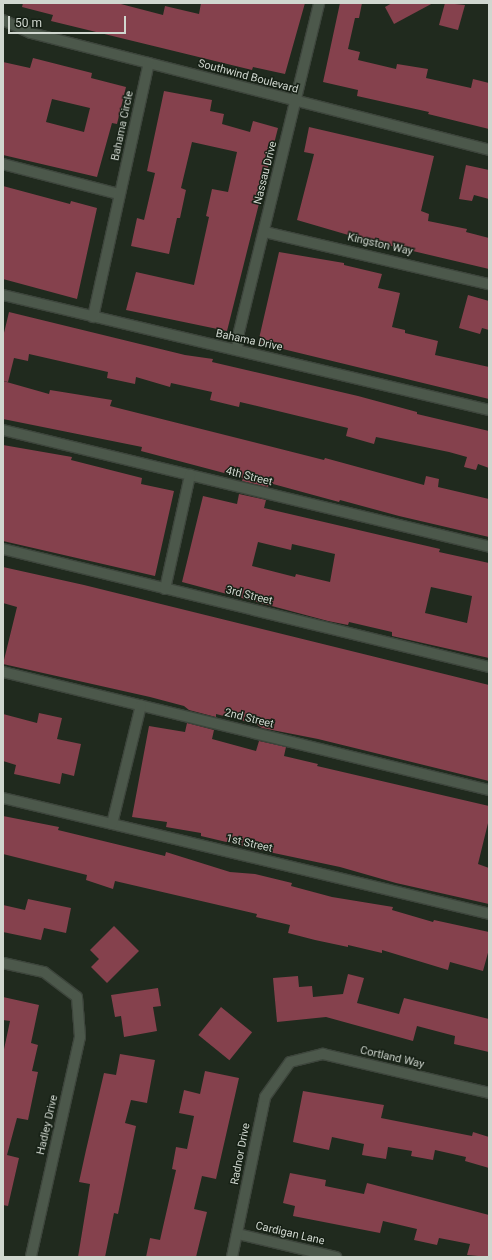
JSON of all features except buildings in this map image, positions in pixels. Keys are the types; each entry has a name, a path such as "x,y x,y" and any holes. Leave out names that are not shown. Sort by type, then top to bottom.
{"street":[{"name":"Nassau Drive","path":"237,349 239,332 265,232 319,3"},
{"name":"Southwind Boulevard","path":"3,20 31,33 284,97 295,102 489,150"},
{"name":"Bahama Circle","path":"93,317 149,63"},
{"path":"3,164 119,194"},
{"name":"Kingston Way","path":"265,232 489,284"},
{"name":"Bahama Drive","path":"3,295 237,349 489,410"},
{"name":"4th Street","path":"3,430 489,547"},
{"path":"165,588 190,475"},
{"name":"3rd Street","path":"3,549 489,667"},
{"name":"2nd Street","path":"3,672 489,790"},
{"path":"112,824 140,705"},
{"name":"1st Street","path":"3,798 489,914"},
{"name":"Hadley Drive","path":"3,963 44,972 77,997 80,1037 31,1257"},
{"name":"Cortland Way","path":"290,1062 323,1054 489,1093"},
{"name":"Radnor Drive","path":"232,1257 238,1234 265,1097 290,1062"},
{"name":"Cardigan Lane","path":"238,1234 336,1257"}]}
